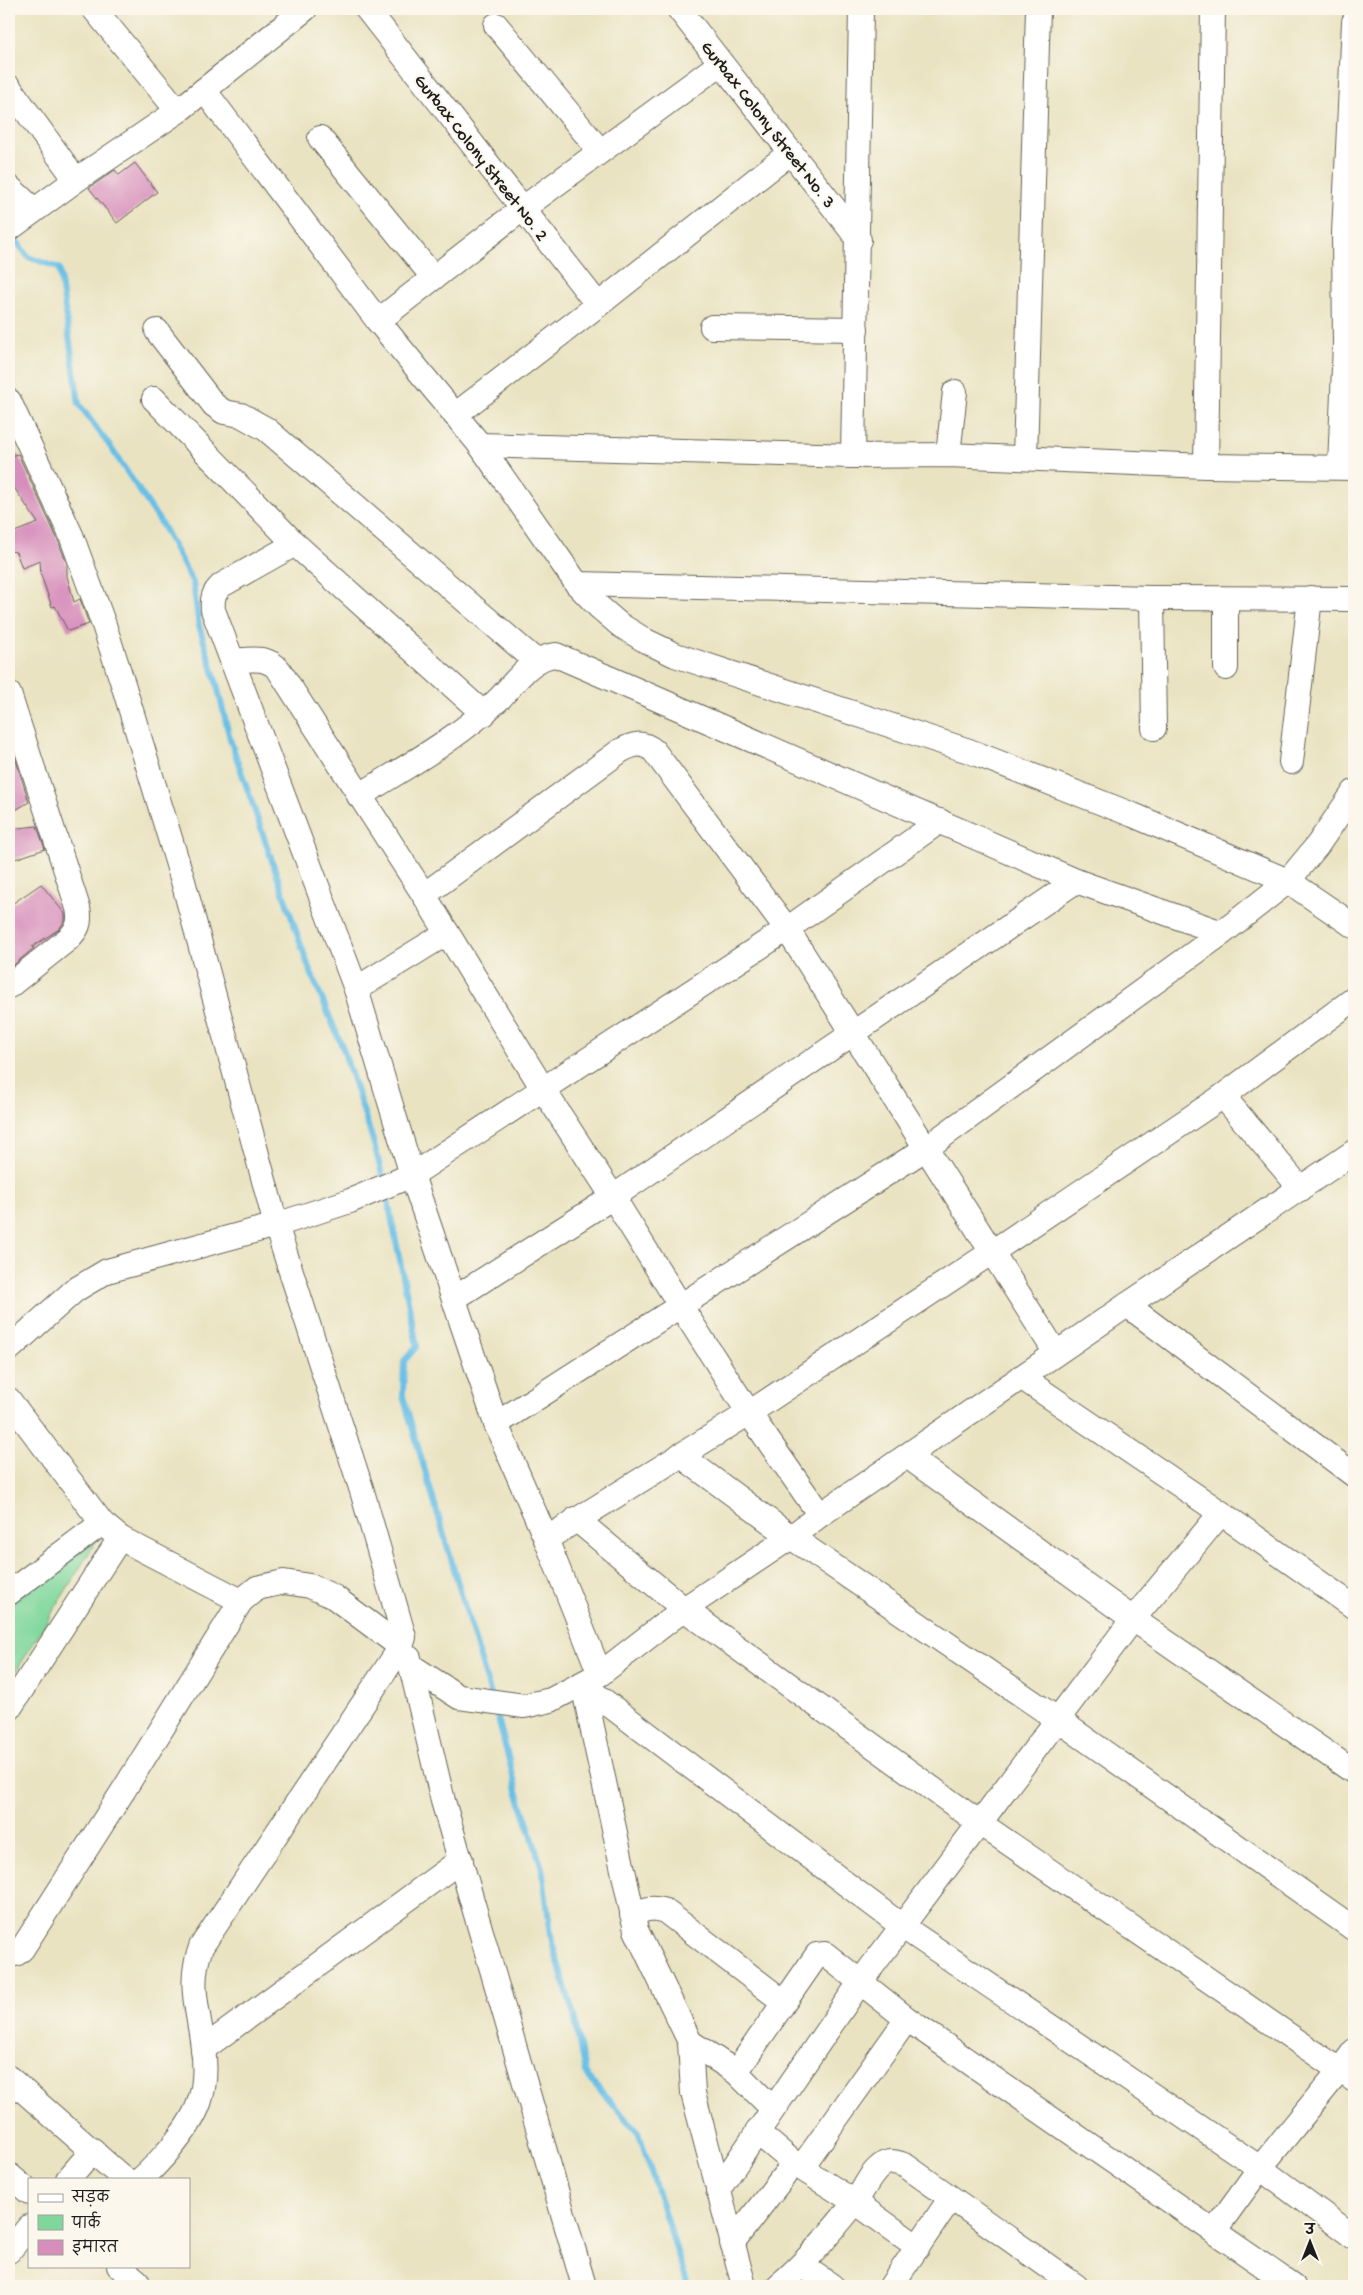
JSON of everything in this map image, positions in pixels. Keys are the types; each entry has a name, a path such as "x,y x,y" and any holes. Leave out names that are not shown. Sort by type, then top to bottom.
{"street":[{"path":"94,9 178,111"},
{"path":"9,187 23,218 178,111 304,9"},
{"name":"Gurbax Colony Street No. 2","path":"367,9 598,305"},
{"name":"Gurbax Colony Street No. 3","path":"679,9 859,240"},
{"path":"853,456 859,240 862,9"},
{"path":"1025,458 1038,9"},
{"path":"1206,466 1213,9"},
{"path":"480,445 853,456 948,455 1206,466 1347,467 1350,344 1349,234 1354,22"},
{"path":"496,25 600,152"},
{"path":"378,320 522,209 721,63"},
{"path":"9,88 76,180"},
{"path":"204,90 378,320 480,445 577,584 620,625 646,641 675,655 969,751 1133,815 1288,881 1354,926"},
{"path":"320,138 434,277"},
{"path":"455,415 598,305 791,152"},
{"path":"712,327 856,329"},
{"path":"157,331 214,405 224,412 241,415 266,429 536,661"},
{"path":"948,455 956,392"},
{"path":"154,399 295,544 484,714"},
{"path":"9,401 71,535 104,625 183,881 276,1225 362,1491 443,1801 584,2286"},
{"path":"295,544 222,584 215,591 212,600 213,610 356,989 403,1179 455,1298 496,1424 546,1539 592,1680 632,1914 640,1942 690,2042 693,2093 744,2286"},
{"path":"577,584 1152,598 1354,599"},
{"path":"1152,598 1154,728"},
{"path":"1290,762 1310,598"},
{"path":"1226,599 1226,668"},
{"path":"359,796 462,731 484,714 536,661 547,655 556,655 1076,881 1222,933"},
{"path":"232,661 261,659 273,663 424,895 542,1089 613,1197 749,1413 820,1515"},
{"path":"9,694 78,908 80,921 76,930 68,939 9,986"},
{"path":"424,895 620,750 632,744 645,744 654,750 787,930 1056,1353"},
{"path":"496,1424 925,1149 1222,933 1288,881 1317,846 1354,792"},
{"path":"9,1349 75,1290 107,1271 276,1225 350,1201 403,1179 787,930 940,821"},
{"path":"455,1298 613,1197 1076,881"},
{"path":"356,989 447,933"},
{"path":"546,1539 749,1413 1224,1096 1351,1008"},
{"path":"1224,1096 1301,1189"},
{"path":"9,1954 16,1954 22,1949 126,1788 241,1601 257,1588 284,1582 310,1586 334,1597 405,1650 459,1697 524,1706 551,1700 592,1680 684,1609 791,1537 820,1515 1126,1304 1354,1152"},
{"path":"1126,1304 1354,1475"},
{"path":"1021,1377 1354,1607"},
{"path":"9,1400 102,1523 120,1538 241,1601"},
{"path":"680,1455 791,1537 1058,1719 1354,1929"},
{"path":"907,1456 1133,1619 1354,1772"},
{"path":"718,2190 861,1981 981,1824 1133,1619 1220,1513"},
{"path":"576,1519 684,1609 981,1824 1347,2075"},
{"path":"9,1593 102,1523"},
{"path":"9,1709 120,1538"},
{"path":"142,2178 150,2172 188,2129 196,2114 201,2097 204,2074 203,2049 193,1981 194,1964 201,1947 405,1650"},
{"path":"592,1680 903,1927 1260,2168 1354,2236"},
{"path":"203,2049 461,1860"},
{"path":"632,1914 657,1908 665,1911 784,2002"},
{"path":"736,2072 817,1956 825,1954 907,2019 1293,2286"},
{"path":"732,2243 797,2166 907,2019"},
{"path":"690,2042 736,2072 773,2109"},
{"path":"1214,2231 1260,2168 1347,2075 1354,2051"},
{"path":"9,2078 123,2178"},
{"path":"757,2132 797,2166 855,2202 918,2247"},
{"path":"69,2178 93,2150"},
{"path":"778,2286 802,2266 855,2202 877,2170 885,2163 895,2162 906,2166 950,2199 1076,2286"},
{"path":"9,2176 28,2191"},
{"path":"891,2286 950,2199"},
{"path":"9,2251 28,2228"},
{"path":"802,2266 832,2286"},
{"path":"121,2268 137,2281 139,2286"}],"green space":[{"path":"100,1535 9,1683 9,1604"}],"building":[{"path":"135,163 157,192 117,223 89,188 115,170 119,175"},
{"path":"18,454 58,540 67,564 67,576 74,602 80,599 89,624 68,631 55,606 52,607 41,575 40,561 22,568 16,552 9,551 9,534 38,523 9,480 9,456"},
{"path":"9,738 29,802 9,814"},
{"path":"37,826 45,849 9,861 9,829"},
{"path":"41,884 65,914 65,921 59,929 32,947 34,948 9,969 9,906"}],"waterway":[{"path":"11,233 28,257 59,268 79,404 161,523 193,583 199,626 216,681 230,739 309,968 342,1046 374,1144 384,1182"},
{"path":"386,1191 417,1346 404,1361 403,1396 491,1695"},
{"path":"495,1707 517,1791 542,1868 552,1942 574,2016 585,2073 639,2134 688,2286"}]}
